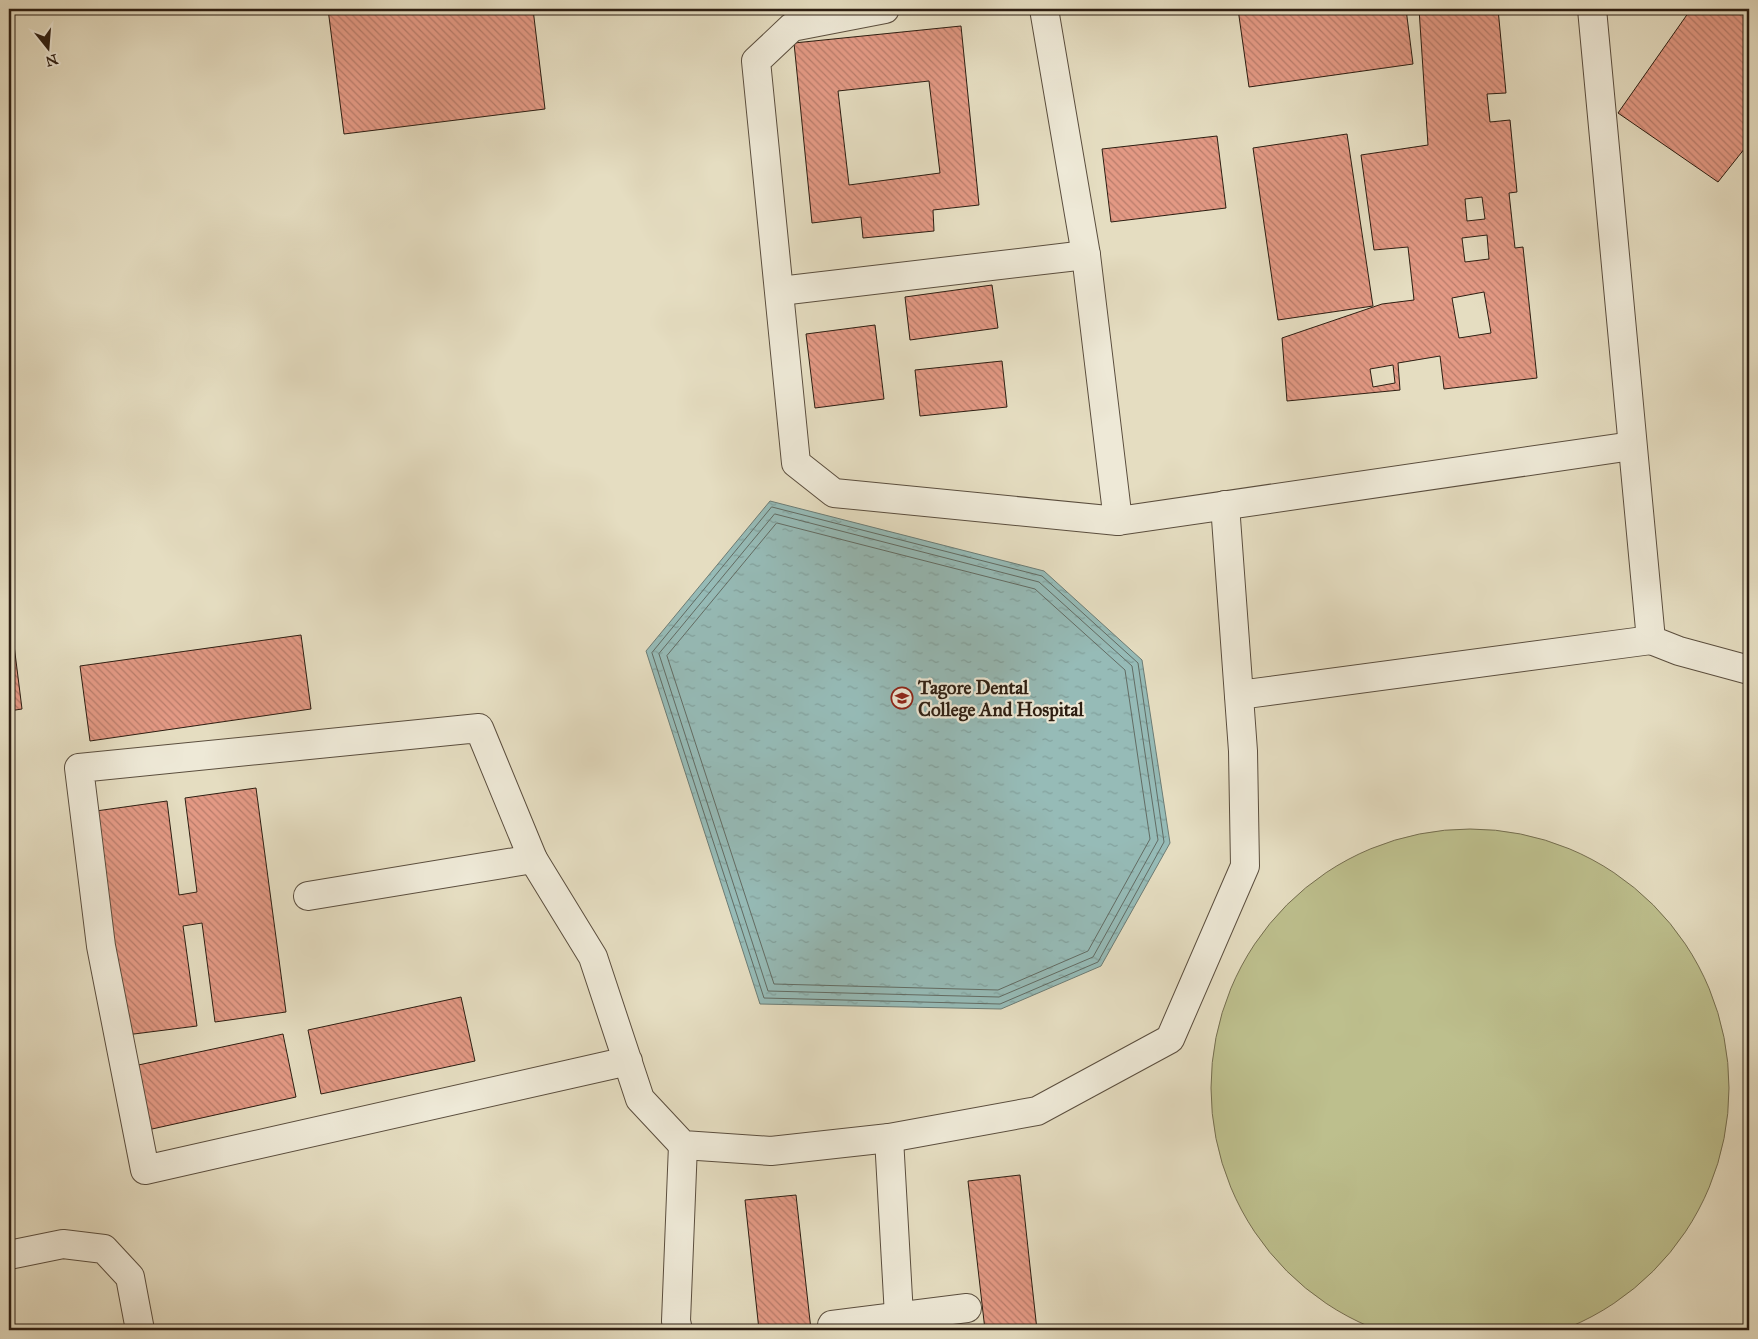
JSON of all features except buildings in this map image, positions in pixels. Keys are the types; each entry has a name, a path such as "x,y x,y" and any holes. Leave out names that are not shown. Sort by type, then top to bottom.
{"street":[{"path":"885,9 792,27 756,61 796,463 834,493 1118,521 1632,446"},
{"path":"1044,9 1086,255 1118,521"},
{"path":"1592,9 1651,640"},
{"path":"780,291 1086,255"},
{"path":"628,1061 145,1170 101,946 79,768 479,728 533,859 593,957 628,1061 640,1099 683,1145 771,1151 889,1138 1037,1111 1170,1039 1245,866 1239,695 1225,505"},
{"path":"1239,695 1651,640 1679,651 1749,670"},
{"path":"308,896 533,859"},
{"path":"889,1138 899,1316"},
{"path":"678,1330 676,1322 683,1145"},
{"path":"9,1255 63,1244 104,1249 130,1277 140,1330"},
{"path":"832,1324 967,1308"}],"green space":[{"path":"1470,829 1521,834 1569,848 1614,872 1635,887 1671,923 1699,966 1710,989 1724,1037 1729,1088 1724,1139 1710,1187 1686,1232 1671,1253 1635,1289 1592,1317 1569,1328 1521,1342 1470,1347 1419,1342 1371,1328 1326,1304 1305,1289 1269,1253 1241,1210 1230,1187 1216,1139 1211,1088 1216,1037 1230,989 1254,944 1269,923 1305,887 1348,859 1371,848 1419,834"}],"water":[{"path":"770,501 1044,571 1142,660 1170,843 1101,966 1001,1009 760,1004 646,651"}],"place":[{"name":"Tagore Dental College And Hospital","path":"902,698"}]}
